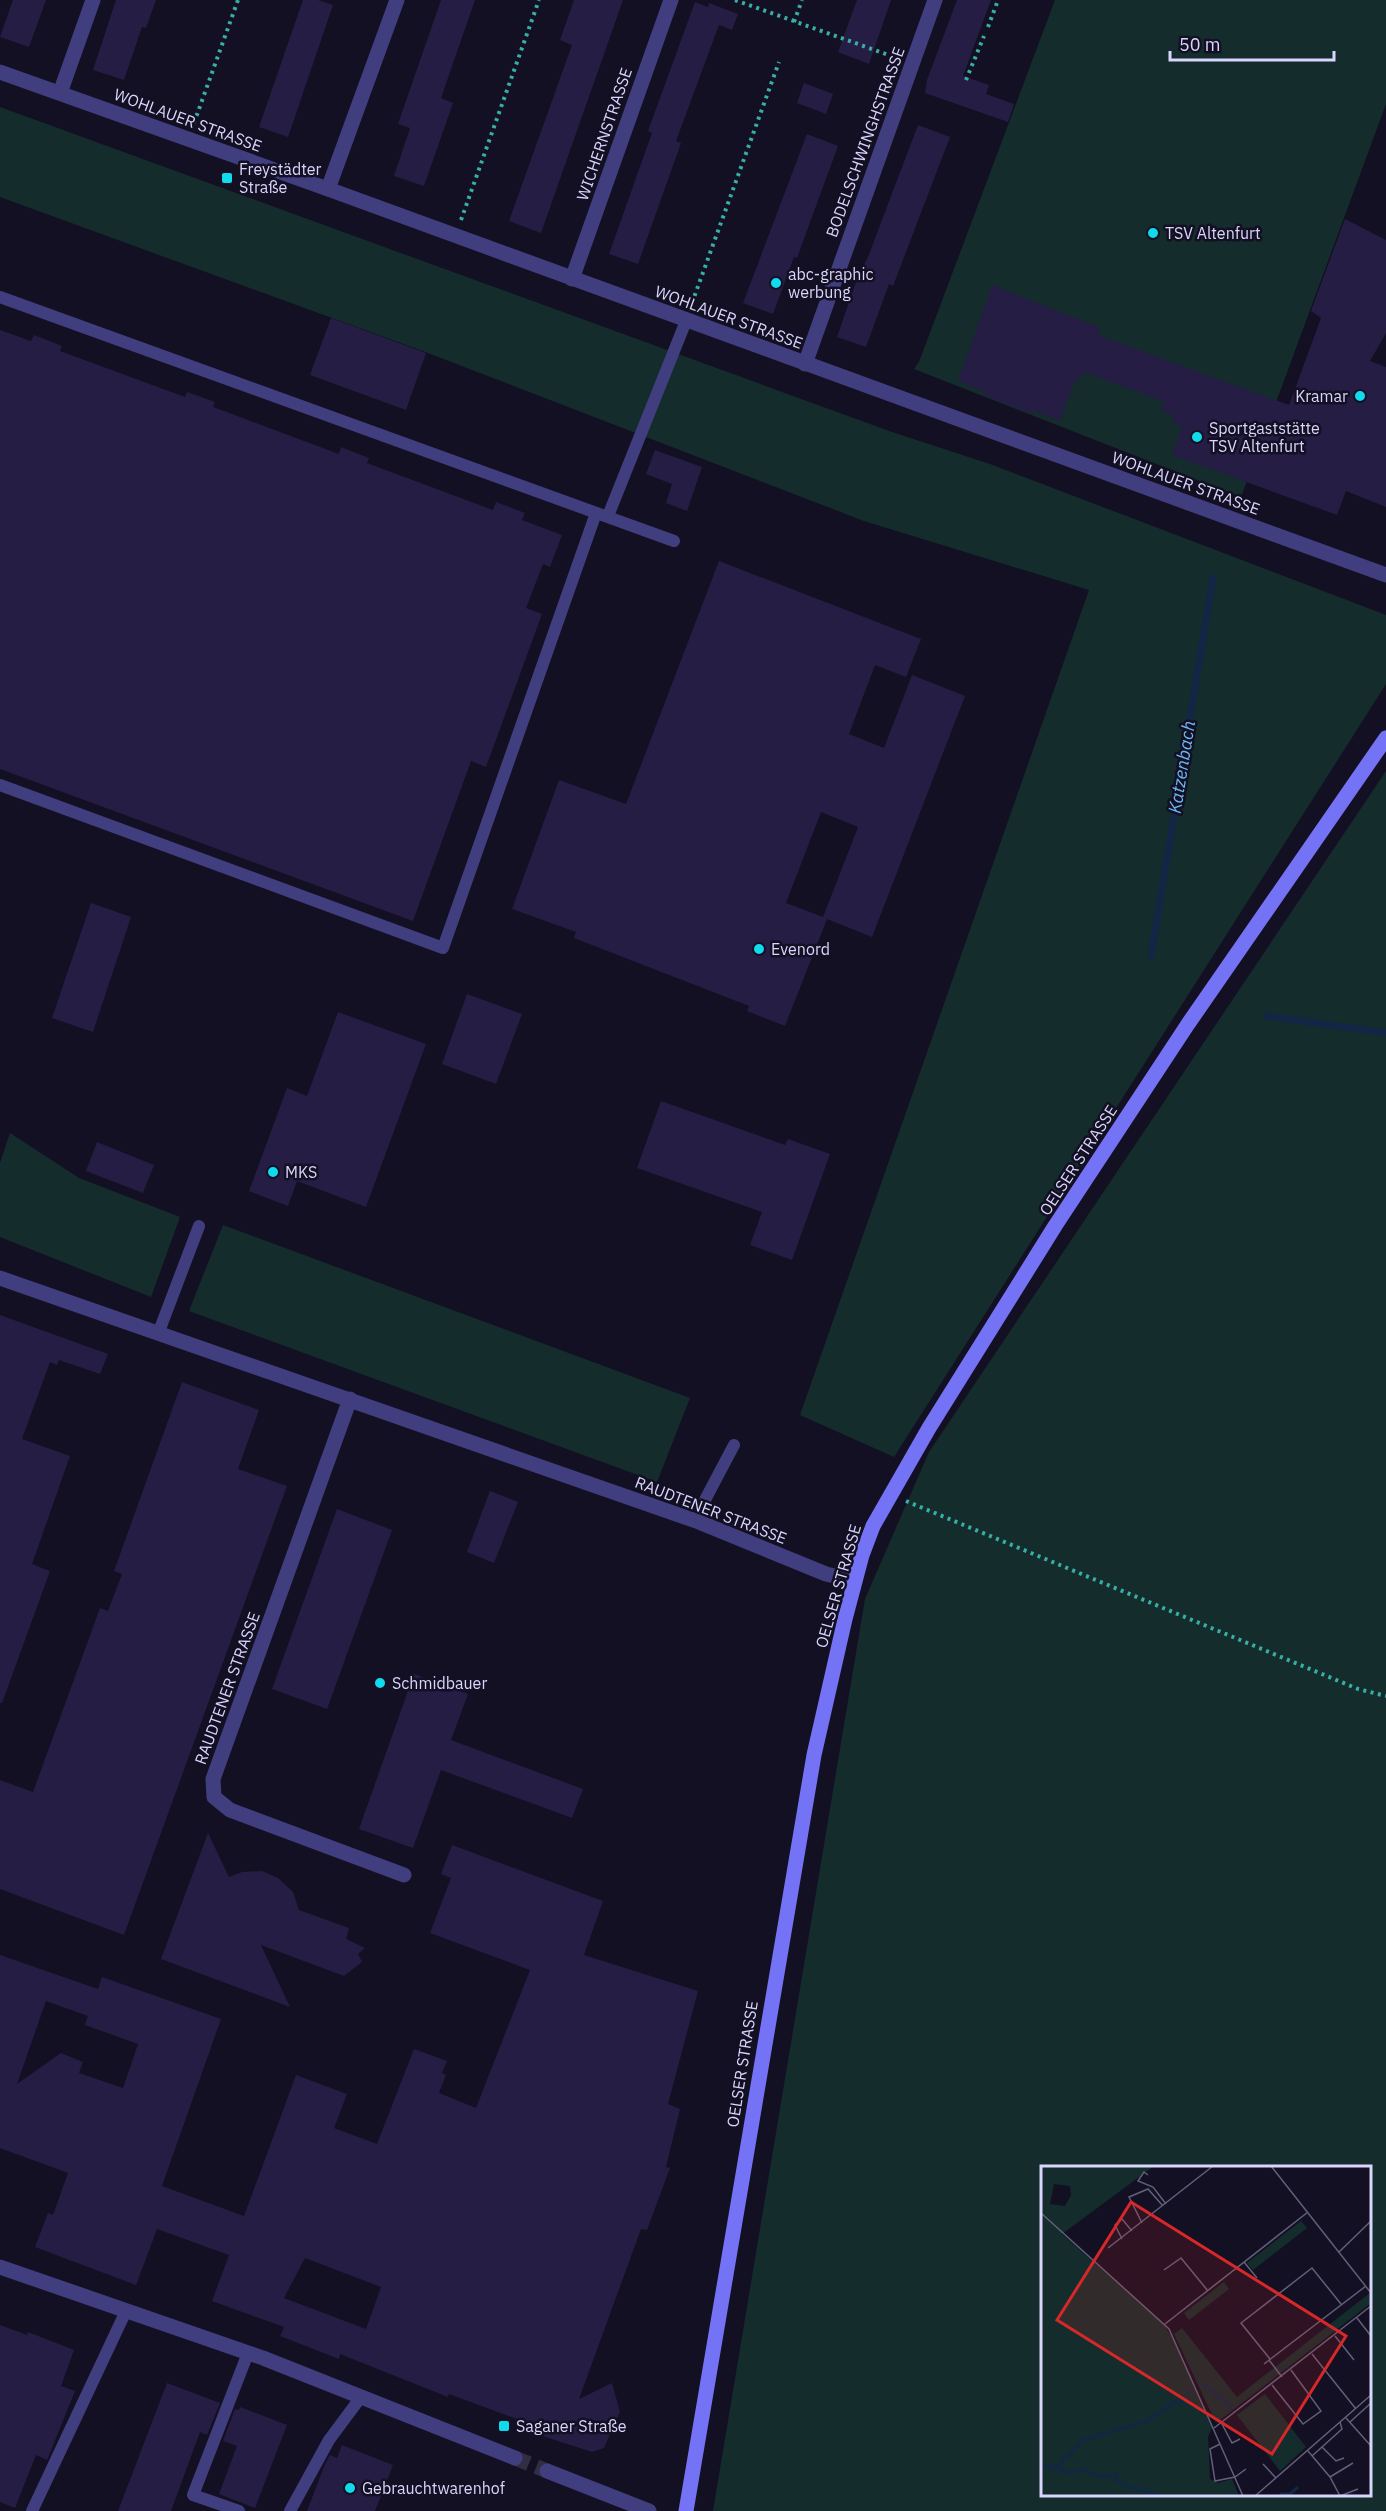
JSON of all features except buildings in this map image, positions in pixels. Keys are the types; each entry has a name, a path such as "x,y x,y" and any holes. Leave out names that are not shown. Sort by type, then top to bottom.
{"main road":[{"name":"OELSER STRASSE","path":"686,2511 797,1847 821,1724 855,1581 873,1526 889,1494 1055,1226 1188,1024 1386,738"}],"street":[{"path":"60,93 93,0"},
{"path":"328,189 397,0"},
{"name":"WICHERNSTRASSE","path":"572,279 671,0"},
{"name":"BODELSCHWINGHSTRASSE","path":"805,364 934,0"},
{"name":"WOHLAUER STRASSE","path":"0,72 328,189 1386,575"},
{"name":"RAUDTENER STRASSE","path":"0,1278 699,1522 826,1574 855,1581"},
{"name":"RAUDTENER STRASSE","path":"350,1399 213,1779 214,1797 230,1810 404,1875"},
{"path":"0,2267 248,2353 515,2458"},
{"path":"547,2471 649,2511"}],"lane":[{"path":"0,297 674,541"},
{"path":"0,785 443,948 602,514 686,321"},
{"path":"158,1334 199,1226"},
{"path":"699,1522 706,1498 734,1445"},
{"path":"32,2511 126,2310"},
{"path":"239,2511 193,2495 248,2353"},
{"path":"290,2511 329,2440 362,2397"}],"path":[{"path":"188,139 238,0"},
{"path":"457,236 539,0"},
{"path":"735,0 912,64"},
{"path":"794,22 802,0"},
{"path":"988,27 998,0"},
{"path":"966,80 984,36"},
{"path":"686,321 779,62"},
{"path":"889,1494 1358,1689 1386,1696"}],"green space":[{"name":"TSV Altenfurt","path":"1055,0 1386,0 1386,104 1241,497 914,369 919,362"},
{"path":"0,107 892,432 990,464 1386,615 1386,684 894,1457 800,1415 1089,590 864,521 428,353 0,197"},
{"path":"1386,771 1386,2511 713,2511 865,1599 929,1452"},
{"path":"10,1133 79,1178 180,1217 151,1297 0,1237 0,1163"},
{"path":"223,1225 690,1398 657,1482 189,1311"}],"waterway":[{"name":"Katzenbach","path":"1151,956 1213,578"},
{"name":"Katzenbach","path":"1267,1016 1386,1033"}],"tunnel":[{"path":"515,2458 547,2471"}],"place":[{"name":"Freystädter Straße","path":"227,178"},
{"name":"TSV Altenfurt","path":"1153,233"},
{"name":"abc-graphic werbung","path":"776,283"},
{"name":"Kramar","path":"1360,396"},
{"name":"Sportgaststätte TSV Altenfurt","path":"1197,437"},
{"name":"Evenord","path":"759,949"},
{"name":"MKS","path":"273,1172"},
{"name":"Schmidbauer","path":"380,1683"},
{"name":"Saganer Straße","path":"504,2426"},
{"name":"Gebrauchtwarenhof","path":"350,2488"}]}
